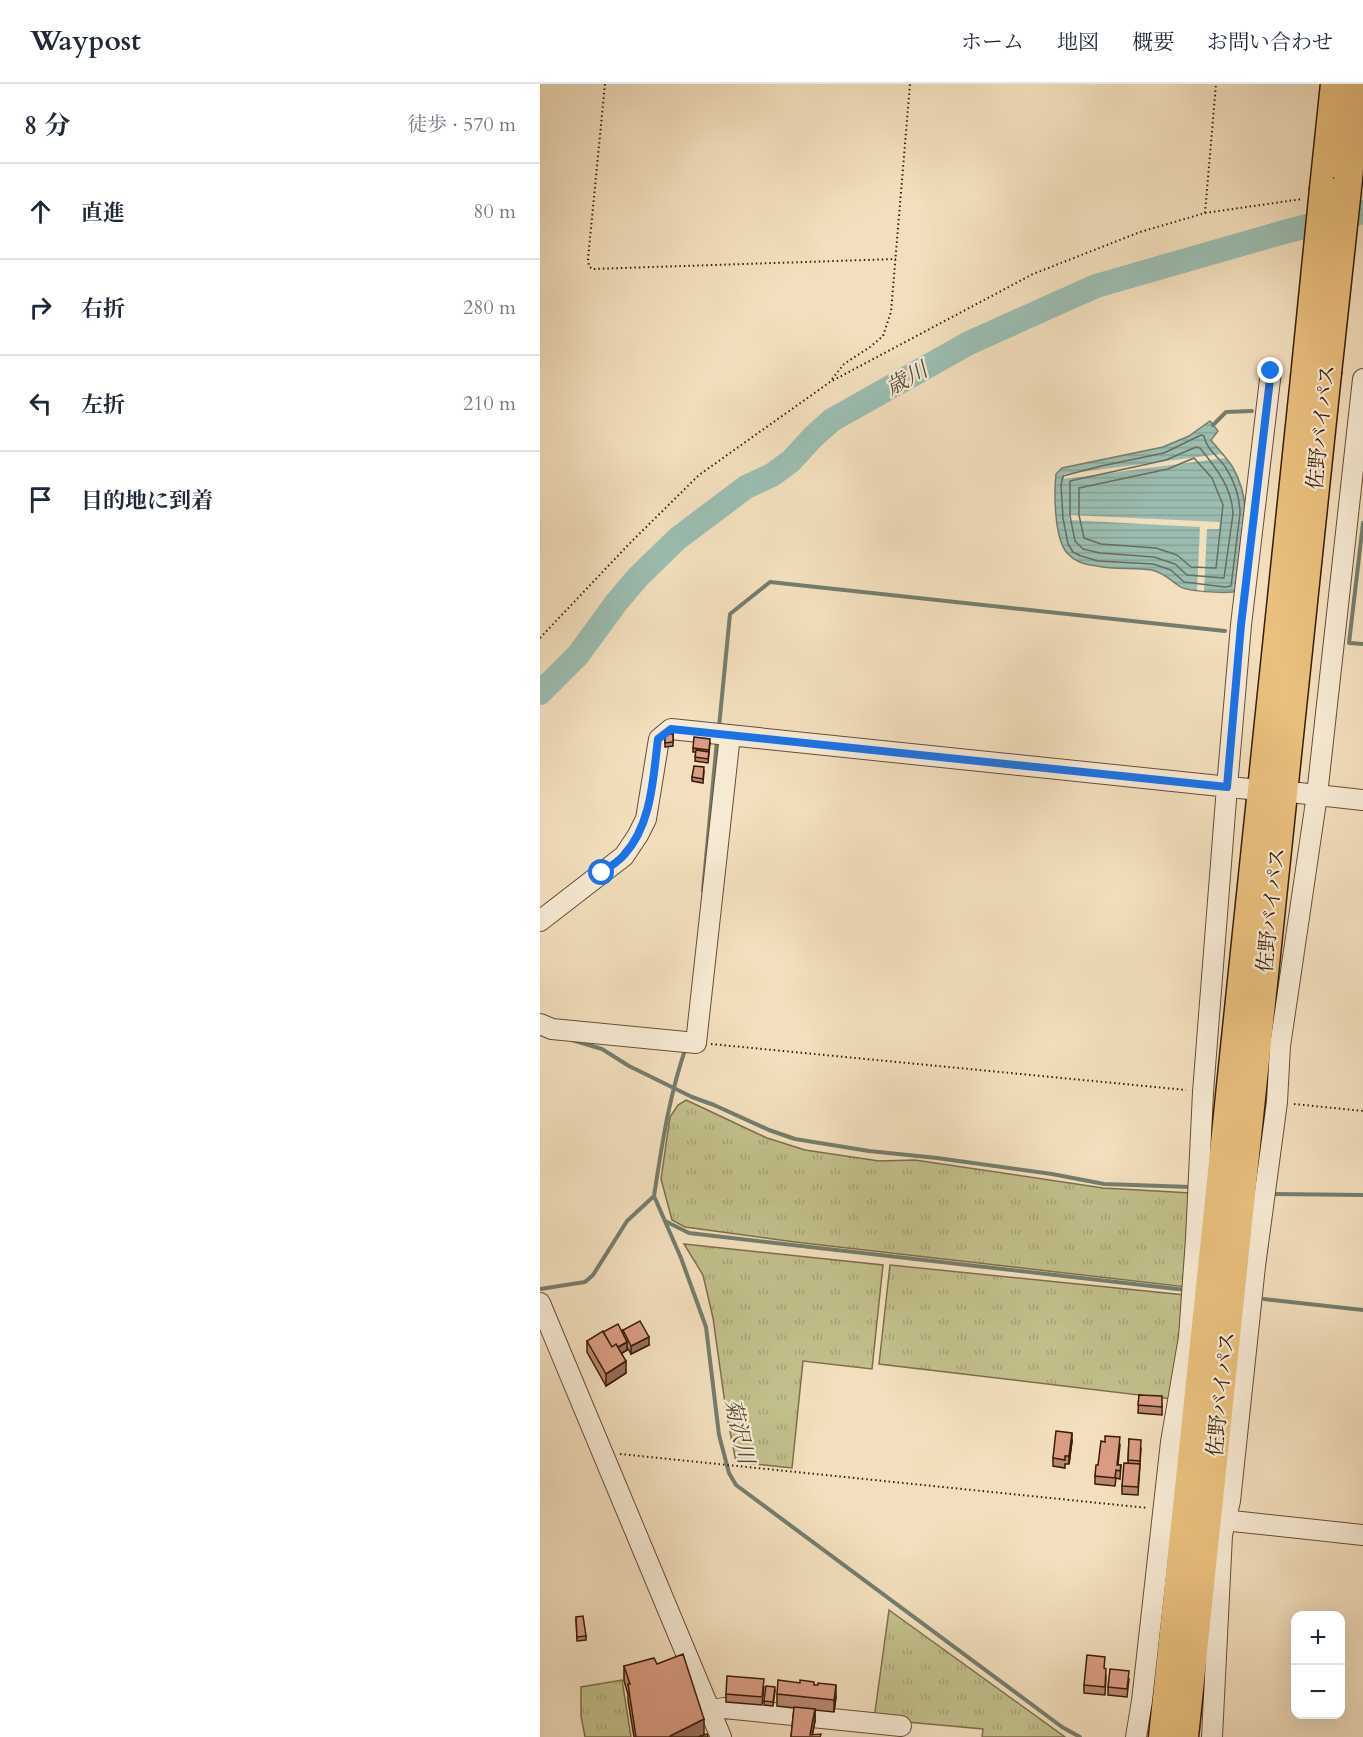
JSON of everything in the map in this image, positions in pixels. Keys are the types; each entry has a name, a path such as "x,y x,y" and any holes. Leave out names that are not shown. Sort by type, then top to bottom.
{"highway":[{"name":"佐野バイパス","path":"1164,1737 1189,1595 1217,1519 1316,375 1326,189 1335,84"},
{"name":"佐野バイパス","path":"1326,189 1357,84"},
{"name":"佐野バイパス","path":"1184,1737 1189,1595 1183,1444 1316,375"},
{"path":"1151,1737 1160,1663 1189,1595"},
{"path":"1189,1595 1203,1660 1196,1737"}],"street":[{"path":"1136,1737 1164,1510 1183,1444 1203,1092 1227,787 1241,625 1271,371"},
{"path":"1217,1519 1230,1501 1255,1266 1276,1102 1280,1046 1308,794 1363,379"},
{"path":"540,921 624,856 638,836 646,819 658,739 671,729 1249,789"},
{"path":"540,1024 552,1029 696,1043 730,735"},
{"path":"1308,794 1363,800"},
{"path":"540,1303 721,1737"},
{"path":"1217,1519 1363,1535"},
{"path":"1212,1737 1222,1535 1217,1519"},
{"path":"711,1710 724,1708 901,1726"}],"path":[{"path":"605,84 588,259 592,269 896,259"},
{"path":"830,382 844,364 882,336 891,312 910,84"},
{"path":"1205,213 1216,84"},
{"path":"540,638 630,543 699,475 830,382 1033,274 1140,232 1205,213 1326,189"},
{"path":"696,1043 1203,1092"},
{"path":"1276,1102 1363,1111"},
{"path":"602,1453 1164,1510"}],"green space":[{"path":"686,1100 767,1138 805,1150 879,1161 915,1160 1103,1188 1191,1193 1187,1287 795,1242 685,1227 672,1220 661,1179 670,1117 678,1105"},
{"path":"684,1244 883,1265 872,1369 803,1361 792,1468 736,1462 726,1411 713,1318 703,1275"},
{"path":"890,1265 1185,1295 1172,1399 879,1364"},
{"path":"889,1610 1065,1737 982,1737 983,1729 874,1719"},
{"path":"622,1680 631,1737 585,1737 581,1716 581,1687"}],"water":[{"path":"1210,421 1218,431 1211,440 1232,466 1243,495 1246,525 1238,587 1233,592 1189,590 1152,570 1089,565 1077,561 1068,554 1060,538 1056,516 1056,474 1062,468 1163,447 1189,436"}],"pier":[{"path":"1221,454 1225,458 1064,479 1064,474"},
{"path":"1069,515 1220,522 1219,529 1207,529 1204,591 1197,590 1200,527 1069,520"}],"building":[{"path":"665,734 673,734 673,742 665,743"},
{"path":"694,737 710,739 709,750 693,748"},
{"path":"696,750 709,752 708,759 695,757"},
{"path":"694,766 704,767 703,779 692,777"},
{"path":"640,1321 649,1337 631,1346 623,1330"},
{"path":"618,1324 627,1342 618,1347 616,1344 612,1347 603,1332"},
{"path":"603,1331 612,1347 616,1344 626,1361 606,1374 587,1341"},
{"path":"1139,1395 1162,1396 1162,1407 1138,1405"},
{"path":"1056,1431 1072,1433 1069,1456 1065,1456 1065,1460 1053,1458"},
{"path":"1105,1436 1120,1437 1117,1465 1121,1465 1120,1471 1116,1470 1115,1478 1095,1476 1101,1441 1105,1442"},
{"path":"1129,1439 1141,1440 1140,1461 1128,1460"},
{"path":"1124,1463 1140,1464 1138,1487 1122,1486"},
{"path":"583,1616 586,1636 577,1637 576,1617"},
{"path":"683,1654 704,1719 670,1737 636,1737 628,1684 630,1684 624,1666 654,1658 657,1664"},
{"path":"1087,1655 1105,1657 1105,1687 1084,1685"},
{"path":"1110,1669 1129,1671 1127,1689 1108,1687"},
{"path":"727,1676 764,1679 762,1697 726,1694"},
{"path":"778,1680 800,1683 800,1680 814,1682 814,1685 818,1683 836,1685 834,1700 777,1694"},
{"path":"766,1686 775,1687 773,1702 764,1701"},
{"path":"794,1707 815,1709 810,1735 821,1734 820,1737 791,1737"}],"waterway":[{"name":"歳川","path":"540,693 578,655 638,577 677,539 746,487 772,475 791,461 832,420 969,343 1096,286 1284,232 1363,212"},
{"path":"1213,425 1226,412 1252,411"},
{"path":"1363,523 1349,643 1363,644"},
{"path":"719,727 730,614 770,582 1225,631"},
{"path":"703,891 717,740"},
{"path":"572,1040 602,1049 629,1066 692,1097 795,1139 869,1151 1052,1174 1104,1184 1191,1187"},
{"path":"654,1196 663,1139 686,1047"},
{"path":"1272,1194 1363,1195"},
{"name":"菊沢川","path":"540,1289 585,1282 593,1275 627,1221 654,1196 681,1258 706,1327 719,1435 729,1473 736,1485 1062,1727 1080,1737"},
{"path":"665,1221 689,1233 1186,1290"},
{"path":"1264,1299 1363,1310"}],"route":[{"path":"602,873 624,856 638,836 646,819 658,739 671,729 1227,787 1241,625 1271,371"}]}
